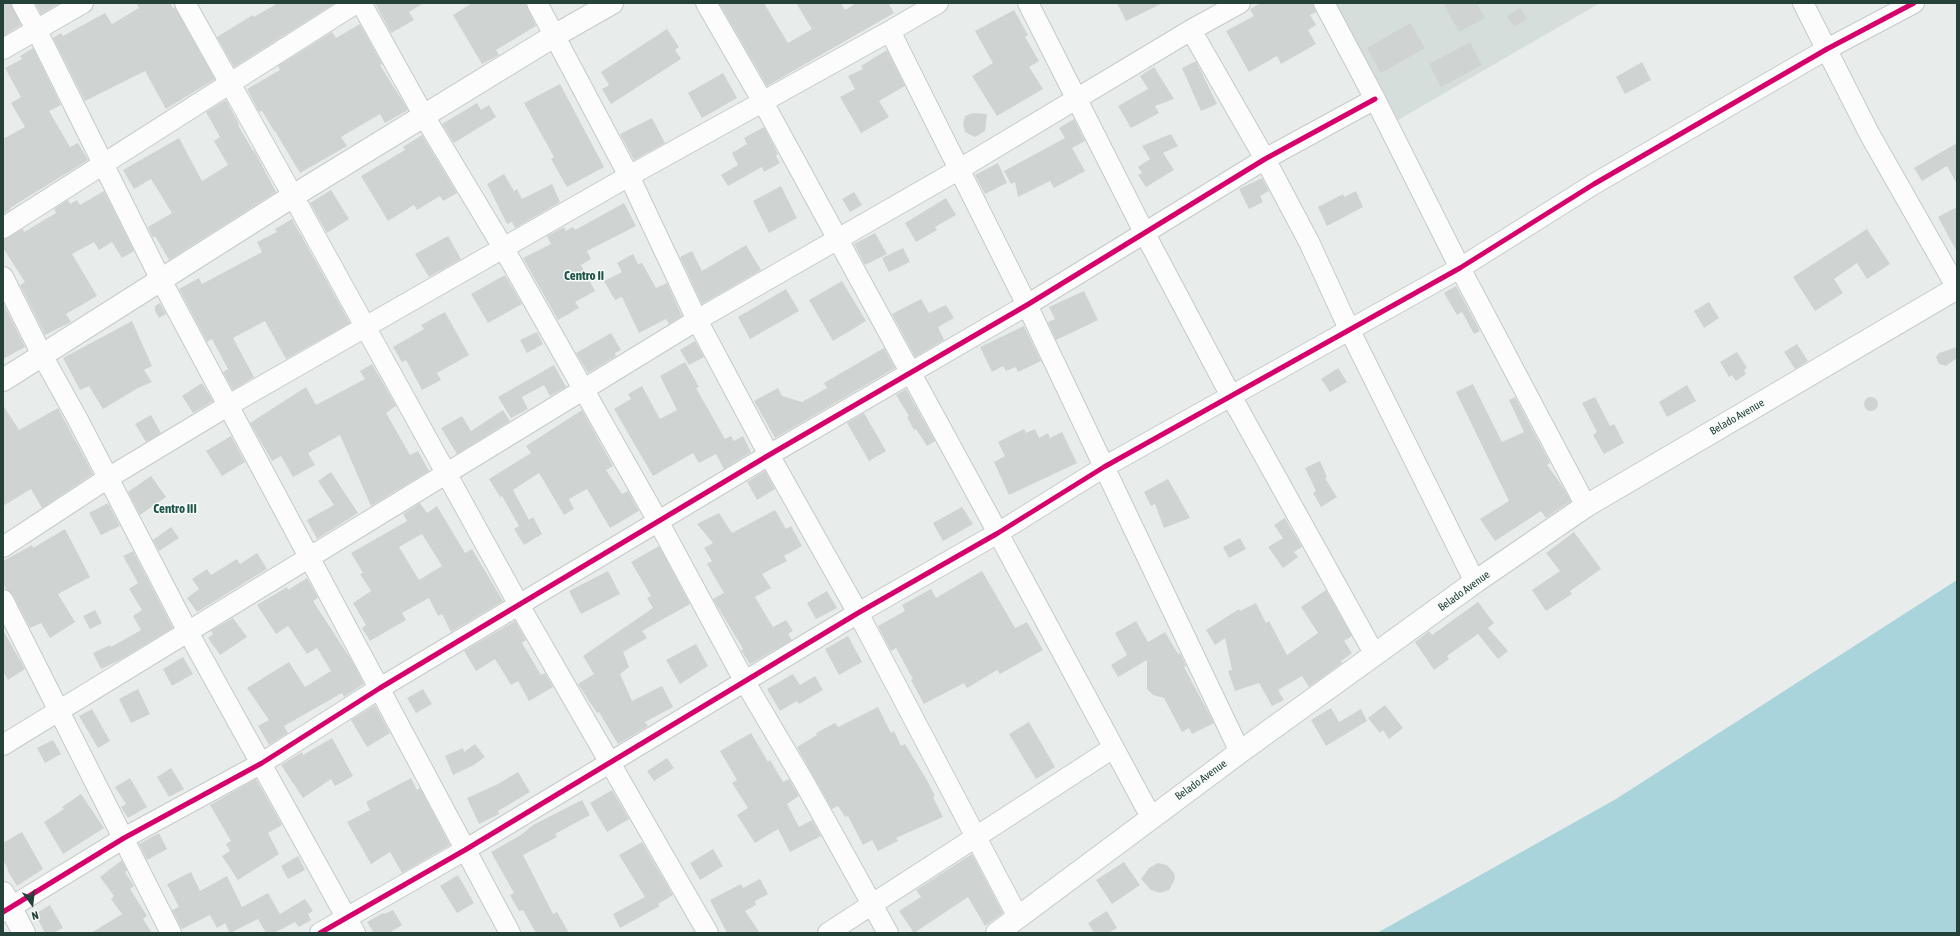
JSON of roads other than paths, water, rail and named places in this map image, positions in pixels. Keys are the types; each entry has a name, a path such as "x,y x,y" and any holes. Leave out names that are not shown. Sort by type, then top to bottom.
{"street":[{"path":"22,3 162,280 510,933"},
{"path":"3,49 82,3"},
{"path":"185,3 294,196 445,473 519,605 708,933"},
{"path":"3,228 356,3"},
{"path":"361,3 424,116 504,249 658,521 745,682 804,782 871,905 888,933"},
{"path":"537,3 629,176 697,320 769,455 858,614 1018,917"},
{"path":"3,380 294,196 554,36 612,3"},
{"path":"706,3 763,102 1151,817"},
{"path":"3,547 108,478 229,406 629,176 938,3"},
{"path":"1028,3 1144,232 1231,396 1375,655"},
{"path":"3,745 582,389 697,320 958,170 1077,100 1191,30 1240,3"},
{"path":"1324,3 1375,99 1460,268 1586,506"},
{"path":"1803,3 1870,135 1957,288"},
{"path":"320,933 351,925 465,850 858,614 998,533 1104,467 1460,268 1594,184 1827,49 1914,3"},
{"path":"1191,30 1265,159 1309,242 1349,329 1475,582"},
{"path":"890,31 958,170 1027,305 1240,752"},
{"path":"24,933 6,904 262,763 380,688 658,521 910,372 1027,305 1265,159 1375,99"},
{"path":"3,277 42,355 77,418 188,632 351,925"},
{"name":"Belado Avenue","path":"997,933 1240,752 1475,582 1586,506 1957,288"},
{"path":"3,600 58,711 124,838 170,933"},
{"path":"828,933 1113,748"}],"water":[{"path":"1957,580 1957,933 1377,933 1616,799"}],"district":[{"name":"Centro II","path":"584,276"},
{"name":"Centro III","path":"175,509"}]}
